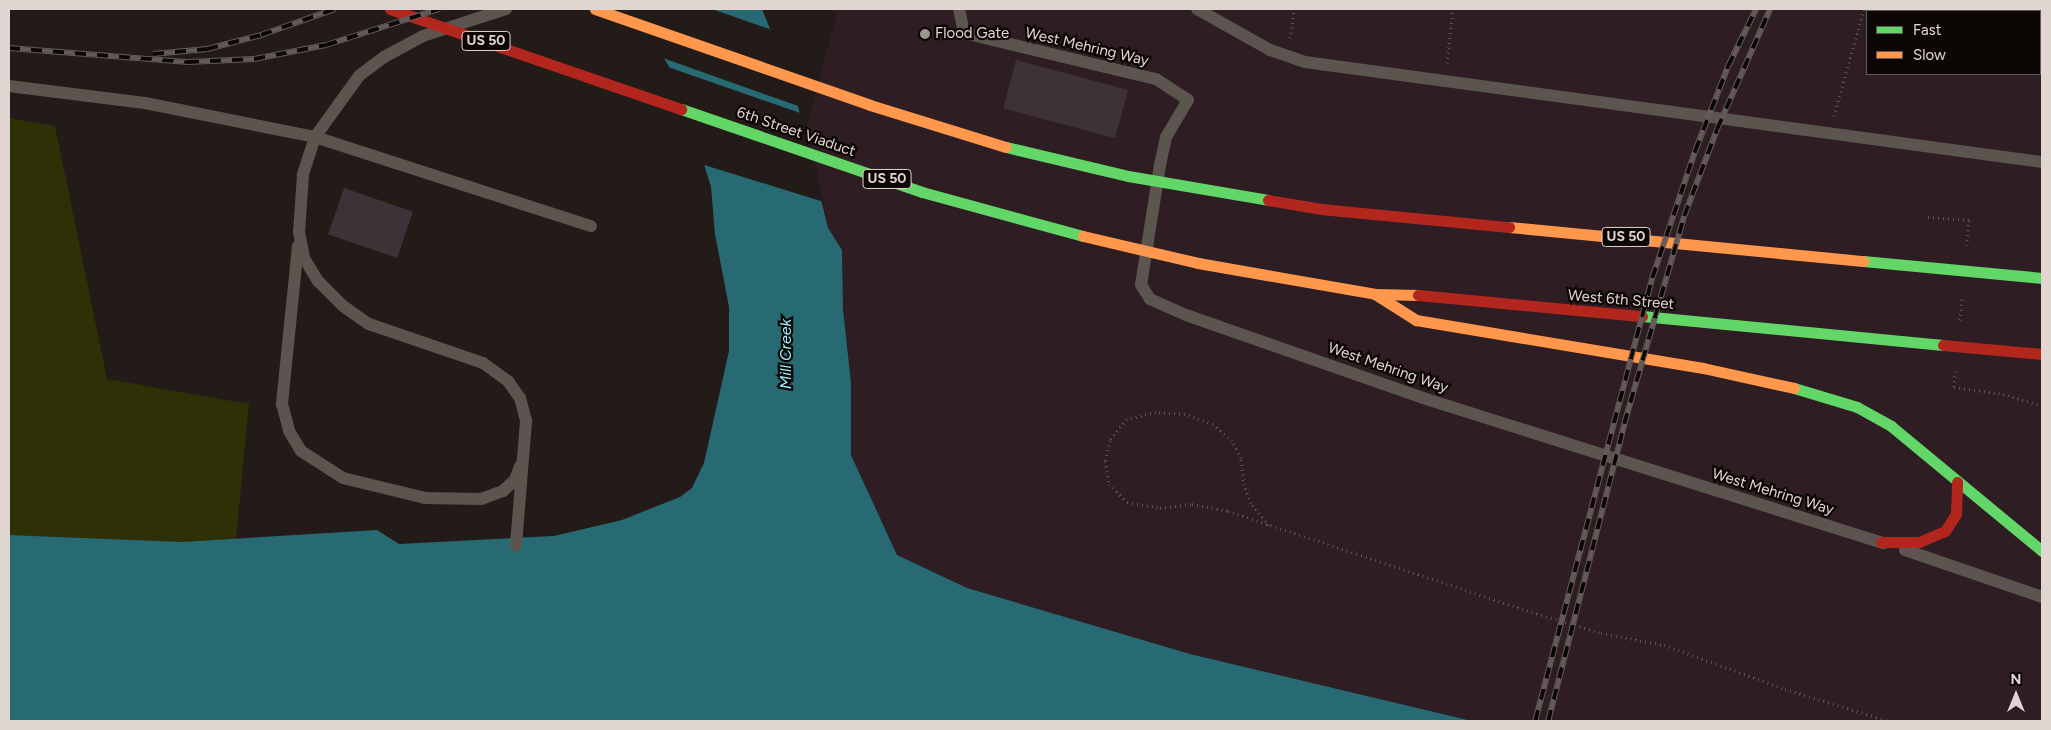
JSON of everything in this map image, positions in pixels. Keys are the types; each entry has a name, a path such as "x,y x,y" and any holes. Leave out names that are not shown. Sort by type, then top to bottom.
{"highway":[{"name":"6th Street Viaduct","path":"390,9 922,192 1038,225 1198,263"},
{"name":"US 50","path":"595,9 870,105 1002,146 1128,176 1321,209 1912,264 2042,278"},
{"path":"1912,264 1996,261"},
{"name":"West 6th Street","path":"1198,263 1375,294 1415,295 2042,354"},
{"path":"1375,294 1416,320 1639,356 1821,394 1858,407 1891,426 2042,551"},
{"path":"1880,542 1919,542 1945,531 1956,514 1959,499 1957,482"}],"lane":[{"path":"506,9 423,36 384,57 359,76 315,137 303,175 282,404 289,430 301,451 343,478 425,498 481,499 503,491 515,480 525,452"},
{"name":"West Mehring Way","path":"959,9 964,34 1156,79 1188,100 1166,137 1160,165 1141,285 1150,299 1186,315 1422,398 1880,542 2042,597"},
{"path":"1197,9 1234,32 1305,62 1828,135 2042,162"},
{"path":"9,86 145,102 315,137 591,226"},
{"path":"299,234 304,258 318,281 343,306 368,324 482,363 508,381 520,398 526,421 516,546"}],"path":[{"path":"1287,56 1294,9"},
{"path":"1445,82 1452,9"},
{"path":"1828,135 1864,9"},
{"path":"1928,217 1969,220 1966,249"},
{"path":"1959,328 1963,289"},
{"path":"1956,367 1954,386 2003,394 2042,406"},
{"path":"1270,525 1251,503 1244,485 1241,458 1232,441 1213,424 1185,414 1156,412 1127,419 1110,440 1104,461 1109,484 1127,502 1160,508 1192,504 1270,525 1575,625 1664,646 1785,689 1889,721"}],"shaded area":[{"path":"838,9 2042,9 2042,721 1472,721 1190,654 967,588 897,555 851,455 851,383 843,309 842,250 828,228 805,134"}],"green space":[{"path":"9,118 55,126 107,379 249,404 236,539 181,542 9,535"}],"water":[{"name":"Mill Creek","path":"633,9 762,9 793,86 828,228 842,250 843,309 851,383 851,455 897,555 967,588 1190,654 1472,721 9,721 9,535 182,542 377,530 399,544 554,536 622,520 680,497 692,488 704,463 729,351 729,307 715,234 711,187 703,161 673,73"}],"pier":[{"path":"630,9 712,9 775,31 801,107 660,57"},
{"path":"665,66 803,114 824,202 701,164"}],"building":[{"path":"1016,60 1128,90 1115,138 1003,108"},
{"path":"344,188 413,212 397,258 328,234"}],"railway":[{"path":"153,54 207,49 261,35 335,9"},
{"path":"9,48 188,62 254,59 326,45 439,9"},
{"path":"1535,721 1652,278 1695,151 1728,66 1756,9"},
{"path":"1548,721 1624,424 1684,216 1717,129 1770,9"}],"traffic: fast":[{"path":"681,109 922,192 1083,236"},
{"path":"1006,147 1128,176 1268,200"},
{"path":"1863,261 2042,278"},
{"path":"1642,316 1943,345"},
{"path":"1794,388 1857,407 1891,426 2042,551"}],"traffic: slow":[{"path":"595,9 870,105 1006,147"},
{"path":"1509,227 1863,261"},
{"path":"1083,236 1198,263 1375,294 1418,295"},
{"path":"1375,294 1416,320 1703,368 1794,388"}],"traffic: jam":[{"path":"390,9 681,109"},
{"path":"1268,200 1321,209 1509,227"},
{"path":"1418,295 1642,316"},
{"path":"1943,345 2042,354"},
{"path":"1881,542 1919,542 1945,531 1956,514 1957,482"}],"place":[{"name":"Flood Gate","path":"925,34"}]}
